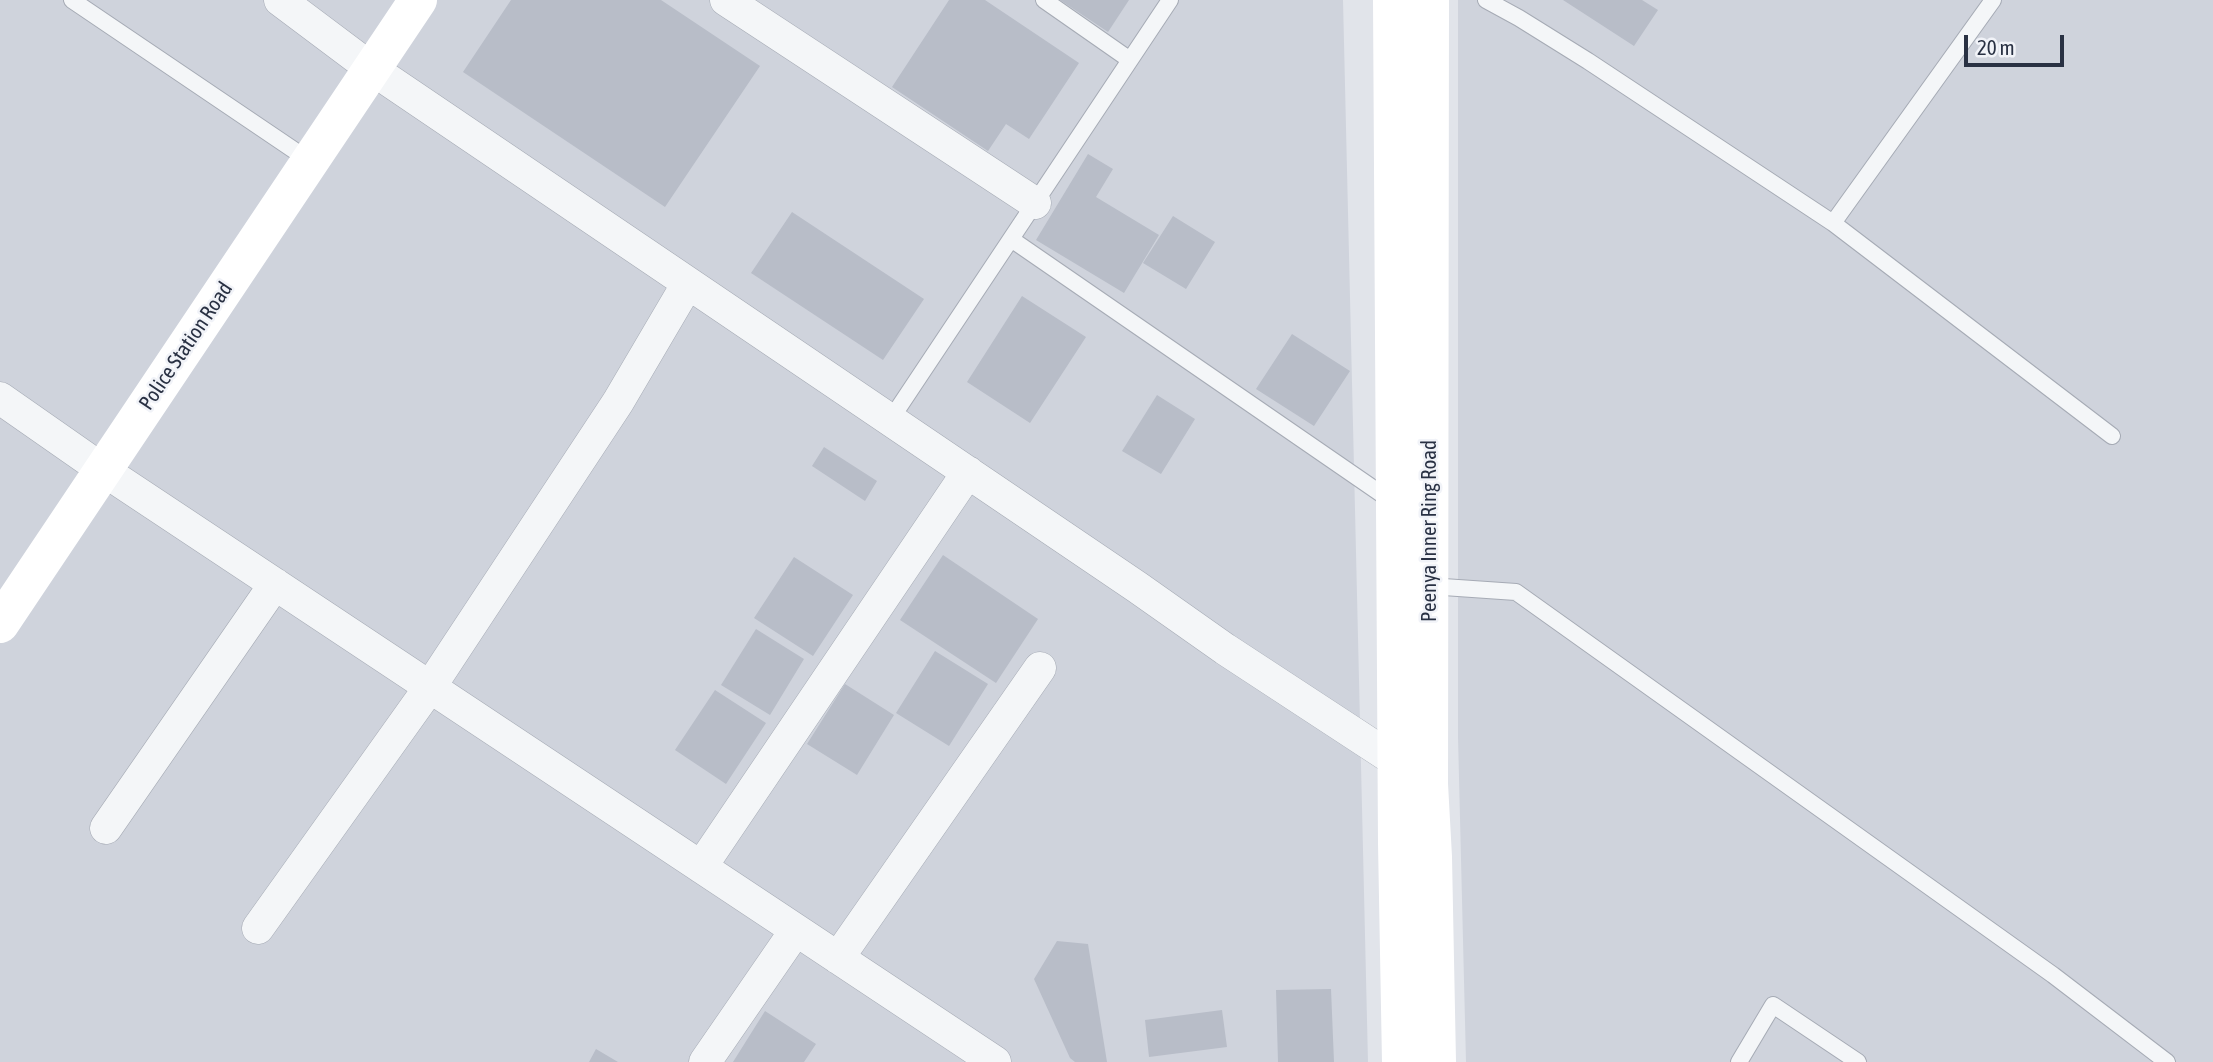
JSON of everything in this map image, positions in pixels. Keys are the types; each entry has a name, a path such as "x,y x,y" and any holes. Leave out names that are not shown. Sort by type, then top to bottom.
{"main road":[{"name":"Police Station Road","path":"0,624 418,0"},
{"name":"Peenya Inner Ring Road","path":"1392,0 1396,761 1401,1062"},
{"name":"Peenya Inner Ring Road","path":"1430,0 1429,785 1437,1062"}],"street":[{"path":"280,0 372,69 891,419 1225,649 1396,761"},
{"path":"726,0 1035,204"},
{"path":"258,928 430,687 618,402 688,283"},
{"path":"0,398 103,470 995,1062"},
{"path":"701,867 968,472"},
{"path":"106,828 275,584"},
{"path":"838,958 1040,668"},
{"path":"705,1062 796,930"}],"lane":[{"path":"72,0 310,162"},
{"path":"1044,0 1130,60"},
{"path":"891,419 1170,0"},
{"path":"1486,0 1588,61 1833,223 2112,436"},
{"path":"1833,223 1993,0"},
{"path":"1010,239 1395,503"},
{"path":"1429,586 1516,592 2053,975 2168,1062"},
{"path":"1739,1062 1773,1005 1858,1062"}],"shaded area":[{"path":"0,0 1343,0 1368,1062 0,1062"},
{"path":"1458,0 2213,0 2213,1062 1466,1062 1458,737"}],"building":[{"path":"511,0 661,0 760,66 665,207 463,72"},
{"path":"949,0 985,0 1079,63 1029,139 1006,124 988,151 892,87"},
{"path":"1060,0 1129,0 1108,32"},
{"path":"1563,0 1642,0 1658,10 1634,46"},
{"path":"1088,154 1113,169 1096,197 1159,235 1124,293 1036,240"},
{"path":"792,212 924,299 883,360 751,273"},
{"path":"1173,216 1215,242 1186,289 1143,263"},
{"path":"1022,296 1086,337 1030,423 967,382"},
{"path":"1292,334 1350,371 1314,426 1256,389"},
{"path":"1157,395 1195,419 1161,474 1122,451"},
{"path":"824,447 877,481 865,501 812,466"},
{"path":"943,555 1038,619 996,683 900,620"},
{"path":"794,557 853,595 813,656 754,618"},
{"path":"756,629 804,659 770,715 721,685"},
{"path":"935,651 988,684 949,746 896,713"},
{"path":"845,684 894,715 857,775 807,744"},
{"path":"715,690 766,723 726,784 675,750"},
{"path":"1057,941 1088,944 1107,1062 1075,1062 1070,1058 1034,979"},
{"path":"1331,989 1334,1062 1278,1062 1276,990"},
{"path":"1222,1010 1227,1047 1149,1057 1145,1020"},
{"path":"765,1011 816,1044 804,1062 733,1062"},
{"path":"596,1049 618,1062 589,1062"}]}
